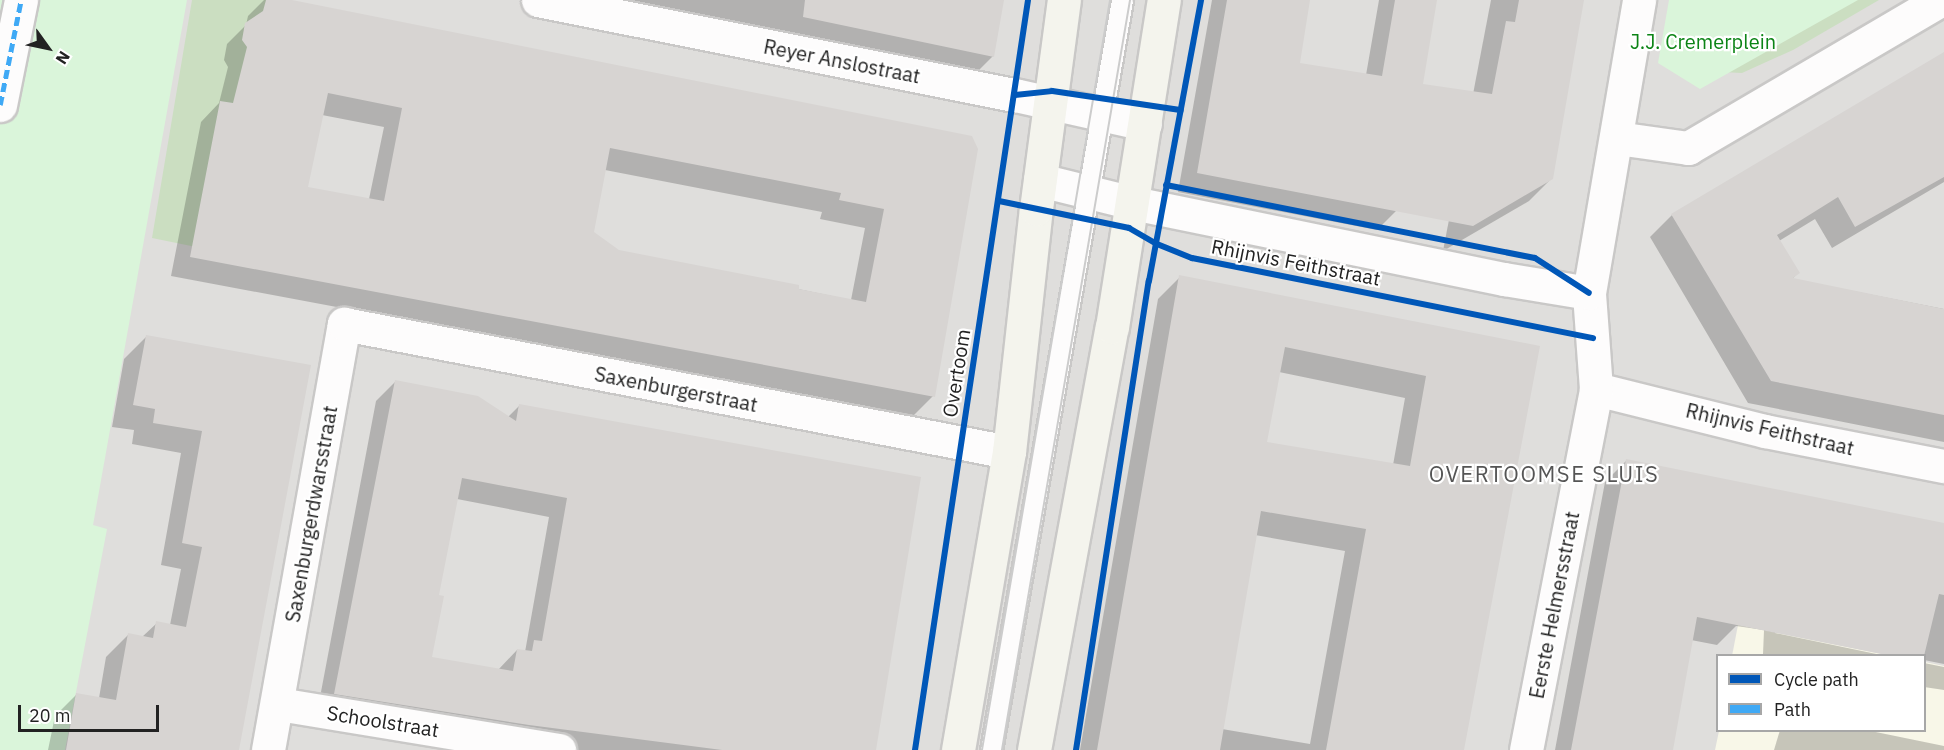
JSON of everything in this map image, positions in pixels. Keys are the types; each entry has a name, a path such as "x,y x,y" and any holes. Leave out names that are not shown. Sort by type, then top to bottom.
{"main road":[{"path":"958,750 1009,452 1040,180 1064,0"},
{"path":"1034,750 1133,203 1164,0"}],"street":[{"path":"0,105 21,0"},
{"name":"Reyer Anslostraat","path":"538,0 1015,95 1051,105 1145,124"},
{"path":"1596,389 1589,292 1639,0"},
{"path":"1617,138 1689,148 1940,0"},
{"name":"Rhijnvis Feithstraat","path":"1040,180 1133,203 1504,279 1589,292"},
{"name":"Saxenburgerstraat","path":"344,324 1009,452"},
{"name":"Saxenburgerdwarsstraat","path":"268,750 344,324"},
{"name":"Rhijnvis Feithstraat","path":"1596,389 1765,431 1944,466"},
{"name":"Eerste Helmersstraat","path":"1526,750 1596,389"},
{"name":"Schoolstraat","path":"278,704 559,750"}],"lane":[{"path":"991,750 1122,0"}],"shaded area":[{"path":"172,0 1944,0 1944,750 34,750"},
{"path":"1738,625 1883,654 1732,654"},
{"path":"1926,662 1944,666 1944,750 1715,750 1719,732 1926,732"}],"green space":[{"path":"0,0 187,0 93,525 107,529 65,750 0,750"},
{"path":"192,0 279,0 206,249 152,238"},
{"name":"J.J. Cremerplein","path":"1669,0 1858,0 1700,89 1658,63"},
{"path":"1710,0 1879,0 1793,50 1742,73 1721,72"}],"building":[{"path":"266,0 292,0 972,136 978,149 935,397 190,257 220,101 233,103 247,47 242,40 245,23 263,11","holes":["328,93 402,108 384,201 308,187","610,148 841,193 839,200 884,209 866,302 799,289 799,285 619,250 594,232"]},
{"path":"805,0 1004,0 994,57 803,17"},
{"path":"1227,0 1310,0 1300,63 1382,76 1395,0 1437,0 1423,84 1492,94 1506,21 1515,22 1519,0 1584,0 1553,179 1473,226 1197,173"},
{"path":"1944,52 1944,177 1855,227 1838,197 1777,235 1800,273 1793,278 1944,309 1944,415 1771,381 1671,214"},
{"path":"1179,275 1540,346 1464,750 1326,750 1366,529 1261,511 1220,750 1097,750","holes":["1285,347 1426,376 1410,466 1267,442"]},
{"path":"146,335 311,365 239,750 66,750 76,693 116,700 128,633 153,638 156,621 186,627 202,547 182,543 202,431 153,423 155,409 133,405"},
{"path":"395,380 478,396 516,421 519,404 921,477 876,750 722,750 529,725 334,694","holes":["462,478 567,498 542,641 534,640 532,651 517,649 513,671 432,657 444,596 439,595"]},
{"path":"1626,459 1944,523 1944,595 1939,594 1924,654 1881,654 1697,617 1673,750 1571,750"}],"tram line":[{"path":"982,750 1110,0"},
{"path":"1002,750 1130,0"}],"marked path":[{"path":"0,105 21,0"}],"cycle path":[{"name":"Overtoom","path":"915,750 1028,0"},
{"path":"1076,750 1149,281 1201,0"},
{"path":"1015,95 1052,91 1181,110"},
{"path":"1166,185 1535,258 1589,293"},
{"path":"999,201 1129,228 1157,244 1192,258 1593,338"}],"district":[{"name":"OVERTOOMSE SLUIS","path":"1544,474"}]}
